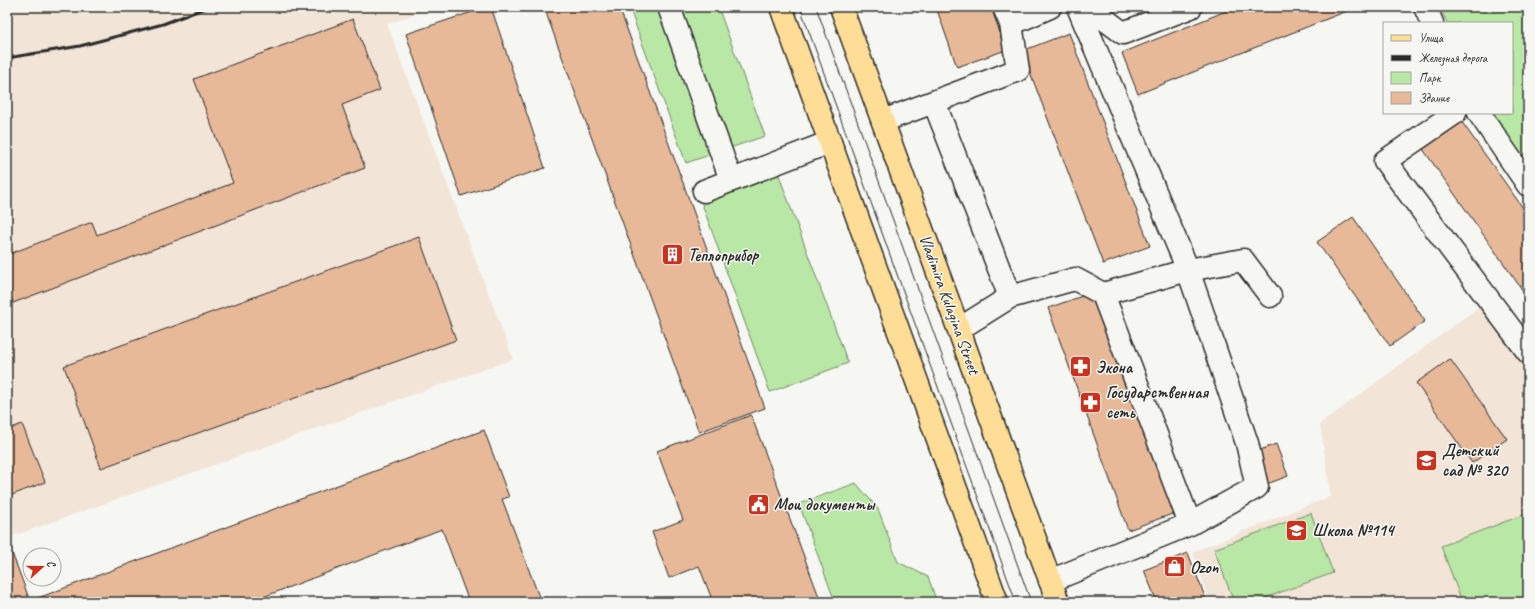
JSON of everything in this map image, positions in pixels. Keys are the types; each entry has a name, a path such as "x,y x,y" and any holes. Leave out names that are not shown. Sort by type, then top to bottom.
{"main road":[{"path":"781,7 996,602"},
{"name":"Vladimira Kulagina Street","path":"841,7 1058,602"}],"lane":[{"path":"669,7 731,180"},
{"path":"883,121 1018,70 1007,15 1050,7"},
{"path":"1050,581 1190,524 1257,487 1247,443 1188,270 1078,7"},
{"path":"1088,7 1123,33 1191,7"},
{"path":"1425,7 1432,22"},
{"path":"934,102 1010,297"},
{"path":"1455,114 1385,161 1526,346"},
{"path":"1480,114 1528,185"},
{"path":"704,191 830,142"},
{"path":"1103,294 1188,270 1243,260 1270,296"},
{"path":"959,329 1010,297 1075,279 1103,294 1190,524"}],"shaded area":[{"path":"7,7 435,7 387,24 513,359 7,538"},
{"name":"Детский сад № 320","path":"1483,304 1528,368 1528,602 1210,602 1193,552 1331,496 1320,424"}],"green space":[{"path":"629,7 718,7 765,136 686,163"},
{"path":"1440,7 1528,7 1528,168 1491,114 1513,114 1513,22 1447,22"},
{"path":"778,173 848,363 770,392 701,201"},
{"path":"856,483 878,509 898,562 928,577 937,602 835,602 799,504"},
{"path":"1311,513 1333,573 1254,602 1234,602 1214,549"},
{"path":"1528,513 1528,597 1514,602 1462,602 1441,546"}],"building":[{"path":"487,7 491,7 545,168 461,196 406,34"},
{"name":"Теплоприбор","path":"554,7 619,7 765,408 699,432 545,10"},
{"path":"936,7 991,7 1006,50 957,67"},
{"path":"1236,7 1357,7 1138,94 1122,53"},
{"path":"353,19 380,90 342,105 365,168 13,303 7,287 7,255 92,222 97,235 233,183 194,79"},
{"path":"1069,33 1150,246 1103,264 1022,51"},
{"path":"1459,118 1528,215 1528,298 1420,145"},
{"path":"1353,217 1425,321 1390,346 1317,242"},
{"path":"419,237 456,340 101,468 64,366"},
{"path":"1094,292 1175,513 1128,530 1048,308"},
{"path":"1450,359 1507,439 1472,463 1416,383"},
{"path":"751,415 821,602 713,602 699,566 669,578 652,532 683,520 657,451"},
{"path":"22,424 45,482 7,497 7,430"},
{"path":"484,430 509,497 502,499 541,602 469,602 442,529 250,602 7,602 7,546 9,545 22,580 22,587 25,587 30,601"},
{"path":"1276,444 1288,476 1267,484 1255,452"},
{"path":"1188,553 1207,602 1157,602 1144,570"}],"tram line":[{"path":"800,7 1016,602"},
{"path":"816,7 1031,602"}],"railway":[{"path":"7,58 80,46 163,24 208,7"}],"place":[{"name":"Теплоприбор","path":"672,255"},
{"name":"Экона","path":"1081,367"},
{"name":"Государственная сеть","path":"1090,402"},
{"name":"Детский сад № 320","path":"1427,460"},
{"name":"Мои документы","path":"759,504"},
{"name":"Школа №114","path":"1296,530"},
{"name":"Ozon","path":"1175,567"}]}
